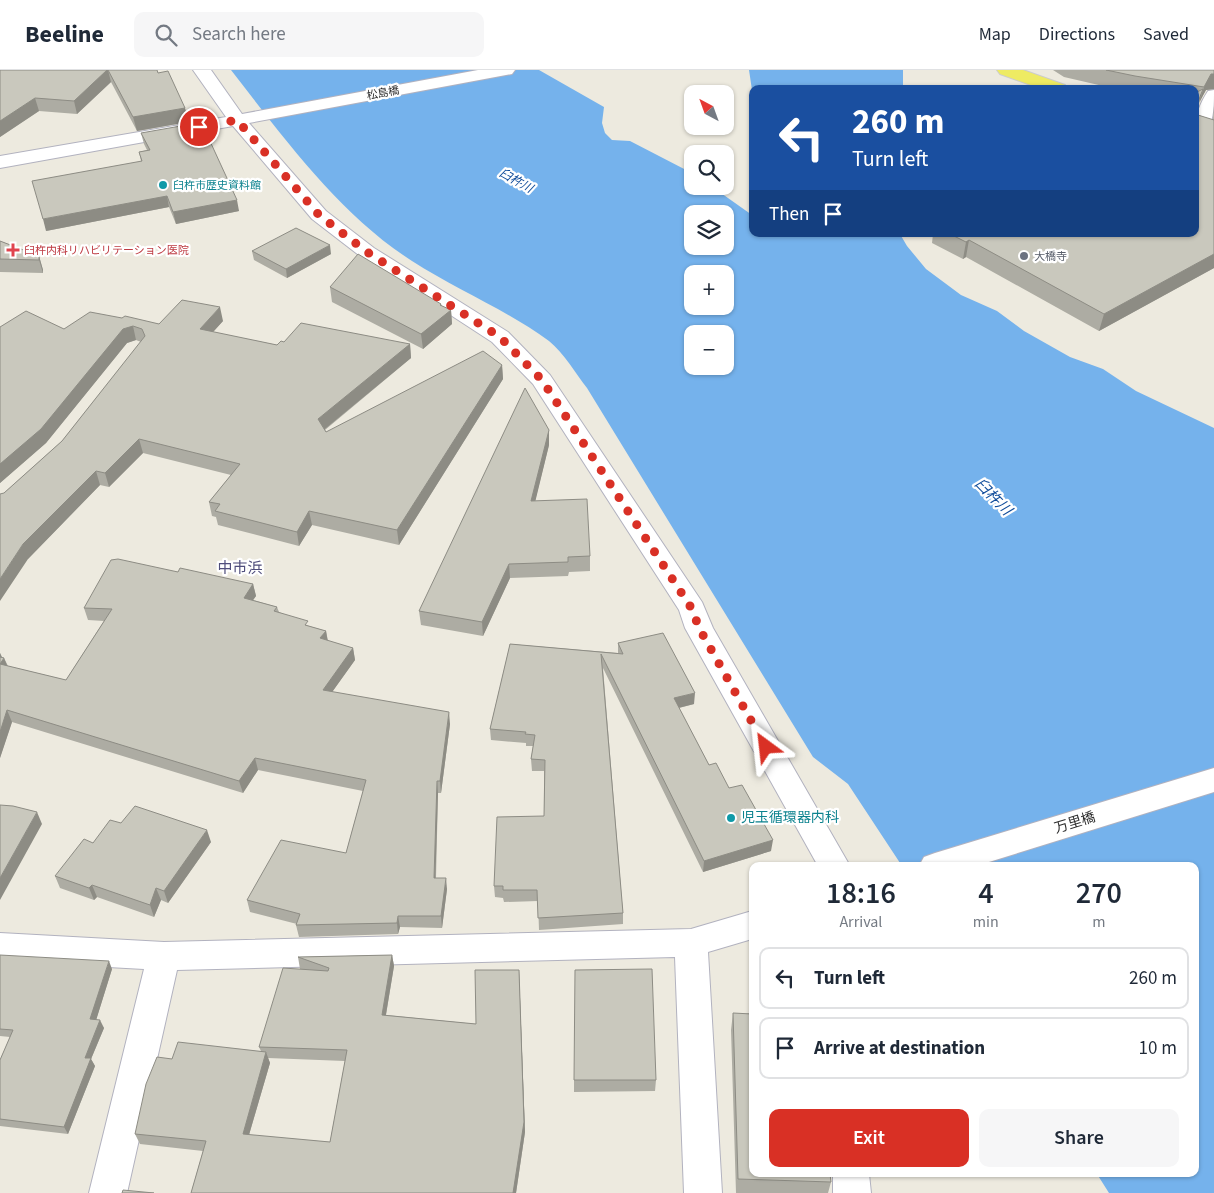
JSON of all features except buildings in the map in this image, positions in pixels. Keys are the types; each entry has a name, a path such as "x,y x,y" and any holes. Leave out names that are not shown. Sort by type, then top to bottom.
{"main road":[{"path":"1006,70 1048,85"}],"street":[{"path":"202,70 249,118 319,215 367,252 500,337 542,380 692,609 699,628 832,862"},
{"name":"松島橋","path":"0,162 506,70"},
{"path":"1203,127 1214,95"},
{"name":"万里橋","path":"948,862 1214,780"},
{"path":"0,947 164,956 690,943 749,926"},
{"path":"690,943 703,1193"},
{"path":"108,1193 164,956"},
{"path":"851,1177 852,1193"}],"water":[{"name":"臼杵川","path":"231,70 539,70 604,107 602,123 605,133 612,140 630,141 684,169 684,195 724,195 749,213 749,237 902,237 926,269 961,295 997,311 1024,331 1070,357 1103,369 1136,391 1214,428 1214,1193 1109,1193 1099,1177 1199,1177 1199,862 899,862 848,784 813,757 587,388 560,351 533,330 412,261 385,242 360,221 314,173"},
{"path":"749,70 903,70 903,85 751,85"}],"place":[{"name":"臼杵市歴史資料館","path":"163,185"},
{"name":"臼杵内科リハビリテーション医院","path":"13,250"},
{"name":"大橋寺","path":"1024,256"},
{"name":"児玉循環器内科","path":"731,818"}],"district":[{"name":"中市浜","path":"240,568"}],"route":[{"path":"199,127 237,120 319,215 367,252 500,337 542,380 692,609 699,628 766,747"}]}
